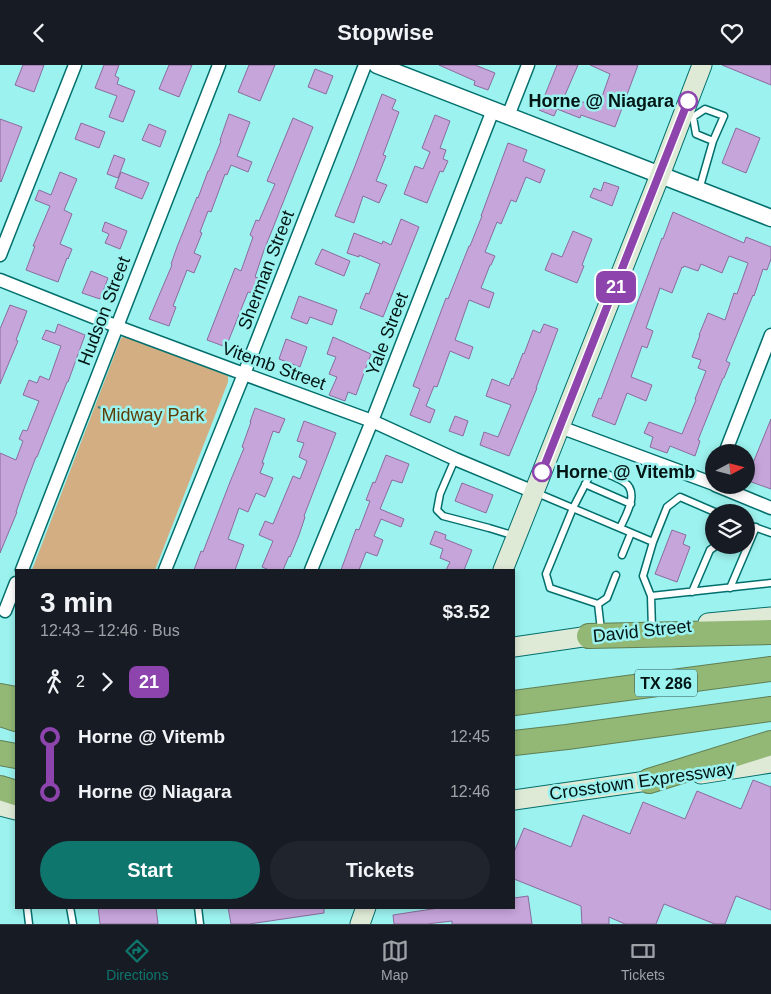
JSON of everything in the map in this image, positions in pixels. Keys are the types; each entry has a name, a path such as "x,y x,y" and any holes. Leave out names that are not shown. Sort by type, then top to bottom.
{"highway":[{"path":"595,635 771,632"},
{"name":"TX 286","path":"515,703 771,669"},
{"path":"0,697 15,699"},
{"name":"TX 286","path":"515,743 771,709"},
{"path":"0,714 15,719"},
{"path":"649,781 771,743"},
{"path":"0,753 15,756"},
{"path":"0,788 15,793"}],"main road":[{"path":"503,569 660,175 689,115 702,65"},
{"name":"David Street","path":"515,647 595,635 771,617"},
{"name":"Crosstown Expressway","path":"515,800 771,763"},
{"path":"0,806 15,810"},
{"path":"360,924 365,909"}],"street":[{"path":"0,255 75,65"},
{"name":"Hudson Street","path":"22,569 219,65"},
{"name":"Sherman Street","path":"165,569 365,65"},
{"path":"377,65 771,218"},
{"name":"Yale Street","path":"311,569 500,113 528,65"},
{"name":"Vitemb Street","path":"0,279 118,326 372,421 534,492"},
{"path":"729,444 771,335"},
{"path":"560,427 705,480"},
{"path":"739,494 771,508"},
{"path":"7,612 15,586"}],"lane":[{"path":"699,191 713,141 724,116 705,109 689,115 696,134 713,141"},
{"path":"455,459 440,494 437,510 443,516 516,537"},
{"path":"598,604 550,587 546,574 584,484 590,475 602,472 625,482 631,491 631,504 620,528"},
{"path":"584,484 631,504"},
{"path":"534,492 653,542"},
{"path":"652,629 651,596 643,576 666,507 680,497 705,508"},
{"path":"730,588 756,527 771,533"},
{"path":"622,555 631,533"},
{"path":"692,592 708,554"},
{"path":"598,604 607,598 616,575"},
{"path":"651,596 771,583"},
{"path":"595,635 598,604"},
{"path":"27,909 29,924"},
{"path":"70,909 73,924"},
{"path":"198,909 200,924"}],"path":[{"path":"98,407 120,415 140,412"}],"green space":[{"name":"Midway Park","path":"128,335 228,376 228,382 155,569 32,569 121,338"}],"building":[{"path":"23,65 44,65 34,92 15,85"},
{"path":"104,65 119,65 115,76 119,78 117,84 135,91 123,122 109,117 117,96 95,88"},
{"path":"169,65 192,65 179,97 159,89"},
{"path":"249,65 275,65 260,101 238,92"},
{"path":"439,65 475,65 495,73 488,90 474,85 475,81"},
{"path":"557,65 578,65 565,95 598,108 610,74 590,65 638,65 615,127 581,115 580,118 557,109 554,116 539,110"},
{"path":"722,65 771,65 771,85"},
{"path":"315,69 333,76 326,94 308,87"},
{"path":"382,94 396,100 392,109 399,112 383,155 386,156 376,181 387,185 379,203 363,196 354,223 335,216"},
{"path":"229,114 250,122 237,156 252,162 248,172 231,165 227,175 225,174 211,212 208,211 200,232 202,233 194,253 201,256 194,273 187,270 173,306 176,307 169,326 149,319 221,141"},
{"path":"435,115 450,121 440,148 446,150 443,159 448,161 443,172 440,171 427,203 404,194 415,166 423,169 430,152 422,148"},
{"path":"293,118 313,127 263,253 255,277 261,279 255,294 248,292 226,347 207,340 235,268 241,271 253,237 250,235 256,220 259,221 275,184 267,181"},
{"path":"0,119 22,127 1,182 0,181"},
{"path":"81,123 105,132 99,148 75,139"},
{"path":"149,124 166,131 160,147 142,140"},
{"path":"736,128 760,138 746,173 722,163"},
{"path":"508,143 527,150 523,161 545,170 540,183 526,177 516,202 511,200 501,224 497,222 485,252 495,256 481,288 494,293 489,308 469,300 455,340 473,347 469,359 450,351 437,387 434,386 426,406 435,410 430,423 410,415 420,389 413,386 446,298 448,299 482,216"},
{"path":"114,155 125,159 118,178 107,174"},
{"path":"60,172 77,179 64,210 72,214 60,244 72,249 58,282 26,270 35,246 33,246 50,206 35,200 39,190 51,195"},
{"path":"121,172 149,183 142,199 115,188"},
{"path":"604,182 619,187 612,206 590,197 594,188 601,191"},
{"path":"673,212 744,243 746,237 771,247 771,259 767,270 763,269 754,296 726,361 730,363 698,440 700,441 695,456 670,446 667,453 650,447 653,437 644,433 649,422 682,434 706,371 698,368 701,360 692,357 699,335 708,313 725,320 734,293 737,294 748,263 729,256 722,273 701,264 698,271 684,266 672,293 660,288 646,328 653,331 647,348 642,346 631,377 652,385 646,401 627,393 615,425 592,416 599,398 601,399"},
{"path":"401,219 419,227 383,317 360,308 366,293 369,294 380,264 359,255 359,257 347,253 354,233 382,244 383,241 391,245"},
{"path":"105,222 127,231 120,249 105,243 109,234 102,231"},
{"path":"573,231 592,239 577,283 545,270 552,253 562,257"},
{"path":"322,249 350,261 344,276 315,264"},
{"path":"91,271 108,278 100,299 82,293"},
{"path":"299,296 337,310 332,325 310,317 307,324 291,318"},
{"path":"10,305 27,311 16,340 18,341 0,384 0,329"},
{"path":"58,324 85,335 0,553 0,453 16,460 23,441 19,439 23,430 27,431 39,401 23,395 29,380 37,383 40,376 49,380 61,346 42,339 46,330 55,333"},
{"path":"544,324 558,329 537,388 509,456 480,445 484,432 498,437 511,405 486,396 492,379 509,386 533,330 540,333"},
{"path":"333,337 371,354 356,395 348,392 345,401 329,395 337,377 329,374 336,357 327,354"},
{"path":"286,339 307,347 300,367 279,359"},
{"path":"255,408 285,419 279,433 273,431 262,463 264,463 260,473 273,478 265,497 256,493 248,512 239,508 228,539 244,545 235,569 194,569 201,551 203,552 244,448 242,447"},
{"path":"455,416 468,421 463,436 449,431"},
{"path":"771,419 771,489 755,483 755,458"},
{"path":"304,421 336,433 290,557 283,569 267,569 262,567 273,541 259,535 265,521 273,524 293,476 300,479 307,461 299,457 304,443 297,441"},
{"path":"386,455 409,464 402,483 392,480 380,509 404,519 401,527 381,519 374,536 383,540 377,556 366,552 359,569 341,569 356,529 359,530 370,501 366,500 373,482 375,483"},
{"path":"462,483 493,495 486,513 455,501"},
{"path":"672,530 686,535 683,544 690,547 677,582 655,574"},
{"path":"435,531 446,535 445,539 472,550 464,569 446,569 450,562 440,558 443,549 430,544"},
{"path":"753,780 771,787 771,910 736,896 725,924 715,924 664,904 656,924 625,924 609,917 609,924 582,924 581,906 515,879 515,850 524,828 571,847 583,815 630,834 643,802 685,819 697,791 741,809"},
{"path":"528,896 532,924 452,924 452,921 427,924 394,924 393,915 432,909 515,909 515,898"},
{"path":"98,909 156,909 158,924 100,924"},
{"path":"228,909 324,909 324,913 249,924 231,924"}],"bus line":[{"name":"21","path":"542,472 688,101"}],"place":[{"name":"Horne @ Niagara","path":"688,101"},
{"name":"Horne @ Vitemb","path":"542,472"}]}
